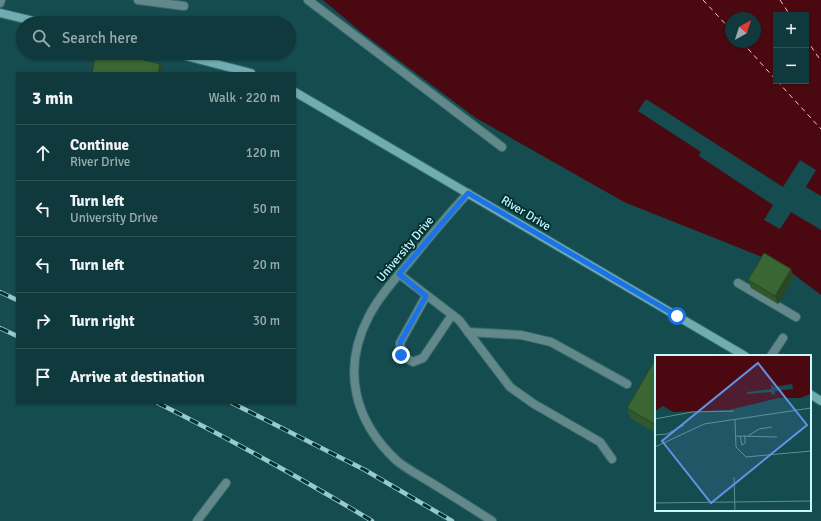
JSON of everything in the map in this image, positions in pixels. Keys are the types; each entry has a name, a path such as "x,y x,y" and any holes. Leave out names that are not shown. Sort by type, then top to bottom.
{"street":[{"path":"138,0 184,6"},
{"path":"308,0 502,147"},
{"path":"0,13 16,17"},
{"path":"201,60 247,72"},
{"name":"River Drive","path":"296,93 743,355"},
{"name":"University Drive","path":"468,193 399,274 370,315 360,337 354,368 354,384 360,407 370,428 384,448 399,462 492,521"},
{"path":"399,274 459,320 510,387 534,404 600,442 612,459"},
{"path":"738,283 796,317"},
{"path":"426,296 400,343 401,355 413,362 424,358 452,315"},
{"path":"468,332 522,335 551,342 627,384"},
{"path":"772,355 783,338"},
{"path":"811,395 821,401"},
{"path":"197,521 226,483"}],"shaded area":[{"path":"323,0 821,0 821,295 780,264 624,202 476,118 361,32"}],"pier":[{"path":"646,99 783,187 800,160 816,170 806,187 821,196 821,230 791,212 780,229 764,220 773,205 699,156 701,152 638,111"}],"building":[{"path":"95,60 144,60 160,64 158,72 92,72"},
{"path":"764,253 791,269 775,296 748,280"},
{"path":"655,360 655,424 627,408"}],"ferry route":[{"path":"703,0 725,24"},
{"path":"780,0 788,12"},
{"path":"809,43 821,61"},
{"path":"747,48 773,77"},
{"path":"780,84 821,129"}],"railway":[{"path":"0,292 16,300"},
{"path":"0,328 16,336"},
{"path":"160,404 266,460 372,521"},
{"path":"234,404 365,470 452,521"}],"route":[{"path":"401,355 400,343 426,296 399,274 468,193 677,316"}]}
